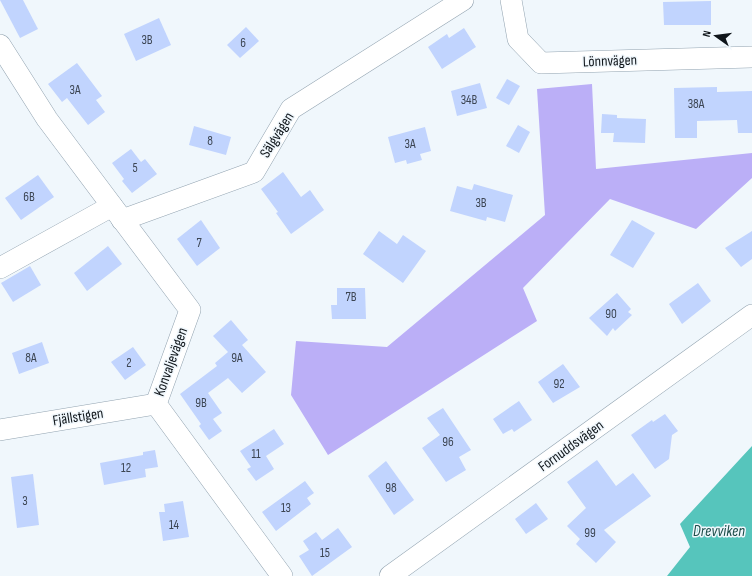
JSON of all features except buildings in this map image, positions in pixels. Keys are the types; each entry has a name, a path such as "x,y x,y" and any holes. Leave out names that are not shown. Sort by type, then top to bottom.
{"street":[{"name":"Sälgvägen","path":"117,213 254,172 291,109 463,0"},
{"name":"Lönnvägen","path":"511,0 518,40 541,63 752,57"},
{"name":"Konvaljevägen","path":"0,45 47,119 190,310 156,404 282,576"},
{"path":"0,268 117,213"},
{"name":"Fornuddsvägen","path":"390,576 752,315"},
{"name":"Fjällstigen","path":"0,430 156,404"}],"shaded area":[{"path":"592,84 596,169 752,153 752,178 696,229 610,199 523,288 537,321 328,455 291,395 296,341 387,347 545,215 537,89"}],"water":[{"name":"Drevviken","path":"752,446 752,576 667,576 690,547 680,524"}]}
